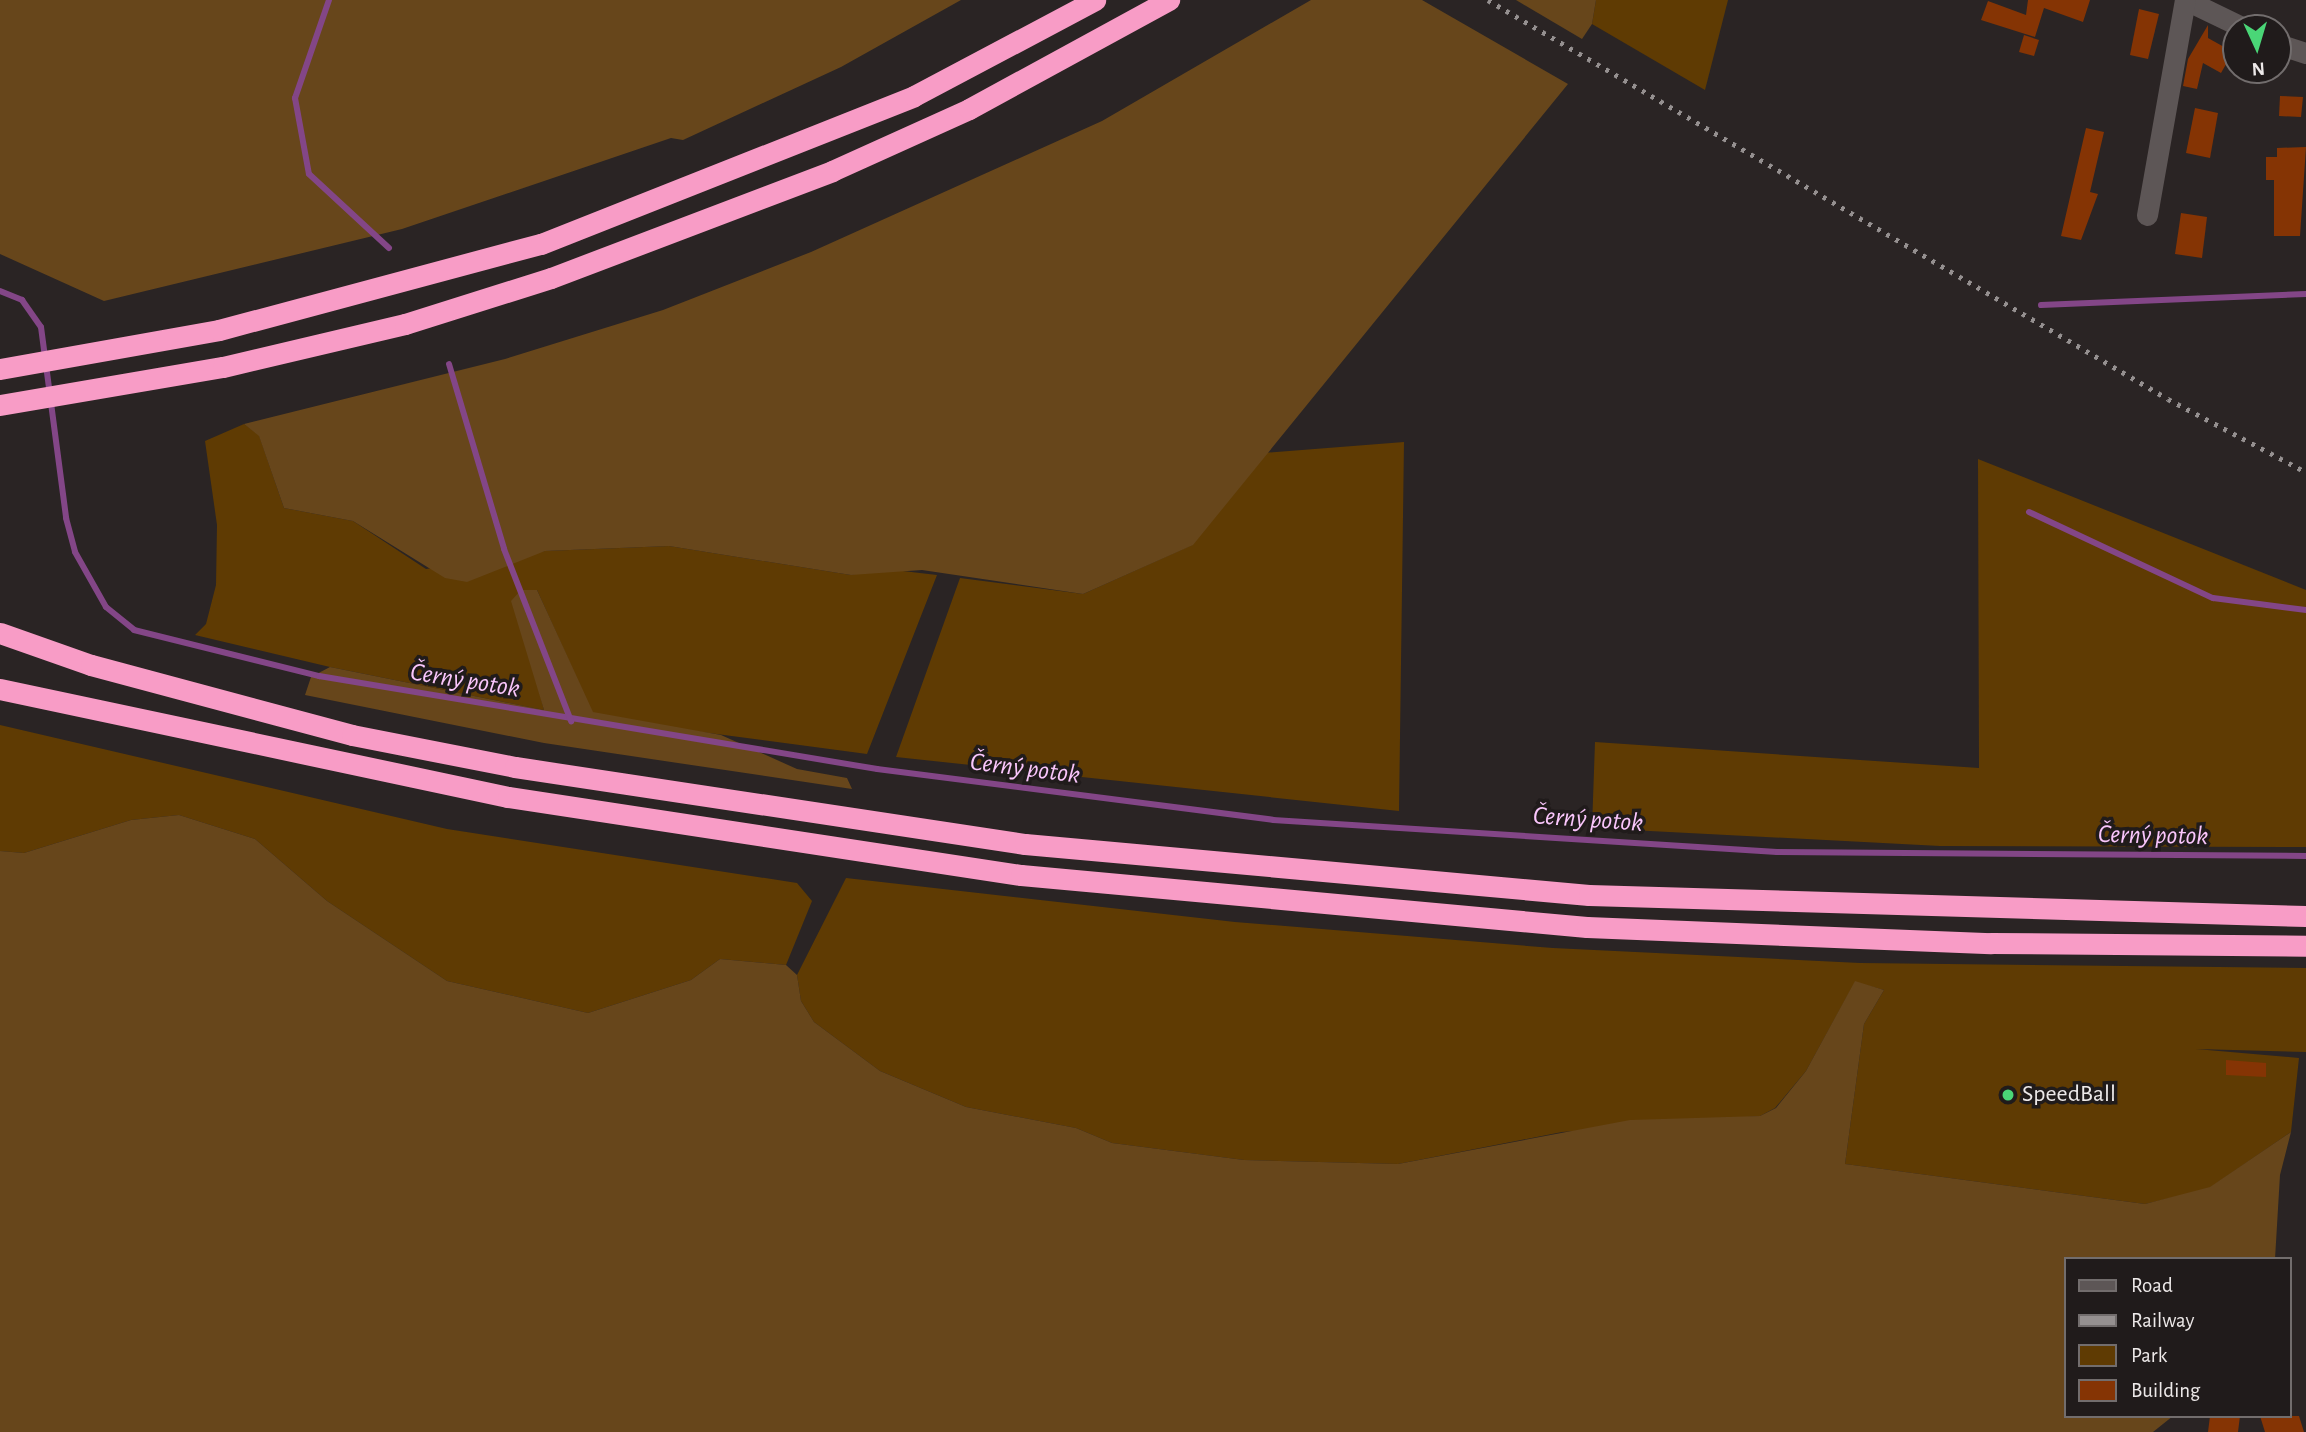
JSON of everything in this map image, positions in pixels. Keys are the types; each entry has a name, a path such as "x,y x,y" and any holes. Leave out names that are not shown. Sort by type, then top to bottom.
{"highway":[{"path":"7,368 80,357 392,289 541,244 914,96 1095,0"},
{"path":"11,404 87,393 405,324 564,274 832,171 969,109 1169,0"},
{"path":"0,633 90,665 352,735 867,823 1213,865 1588,895 2306,916"},
{"path":"0,689 373,771 818,848 1210,896 1587,927 1964,942 2306,946"}],"street":[{"path":"2147,215 2192,2 2222,17"}],"green space":[{"path":"1596,0 1728,0 1705,90 1592,24"},
{"path":"244,424 259,435 284,508 353,521 426,569 545,551 669,546 851,575 877,568 937,575 867,754 610,720 592,712 537,590 532,664 544,710 330,667 195,635 206,624 216,585 217,525 205,441"},
{"path":"1404,442 1399,811 896,757 960,578 1083,594 1192,545 1263,453"},
{"path":"1978,459 2306,590 2306,847 1940,846 1592,828 1595,742 1979,768"},
{"path":"0,725 447,829 797,883 812,901 786,965 720,959 691,980 588,1013 447,981 327,901 255,839 179,815 131,820 24,853 0,851"},
{"path":"846,878 1235,922 1553,948 1860,963 2306,968 2306,1052 2196,1049 2299,1058 2291,1132 2208,1189 2145,1204 1845,1164 1864,1024 1884,990 1855,982 1806,1071 1775,1108 1760,1116 1562,1132 1398,1164 1244,1160 1112,1143 1076,1128 966,1107 880,1071 814,1022 801,1001 797,975"}],"shaded area":[{"path":"0,0 961,0 841,67 683,140 671,138 402,229 104,301 0,254"},
{"path":"1311,0 1422,0 1568,84 1193,545 1083,594 922,570 851,575 669,546 545,551 467,582 445,578 353,521 284,508 259,436 244,424 505,359 663,310 811,252 1102,121"},
{"path":"1516,0 1596,0 1592,24 1582,39"},
{"path":"521,590 537,590 593,712 721,735 797,769 847,778 852,789 544,743 305,695 311,677 330,667 544,710 511,601"},
{"path":"179,815 255,839 327,901 447,981 588,1013 691,980 720,959 786,965 797,975 801,1001 814,1022 880,1071 966,1107 1076,1128 1112,1143 1244,1160 1398,1164 1630,1120 1760,1116 1776,1108 1806,1071 1855,981 1884,990 1864,1024 1845,1164 2145,1204 2210,1187 2291,1132 2280,1175 2275,1257 2064,1257 2064,1418 2170,1418 2153,1432 0,1432 0,851 24,853 131,820"}],"building":[{"path":"2028,0 2090,0 2083,22 2044,8 2035,37 1981,20 1988,1 2026,15"},
{"path":"2139,9 2159,14 2148,59 2130,55"},
{"path":"2208,25 2208,38 2222,46 2221,73 2203,63 2197,89 2183,86 2188,59"},
{"path":"2024,35 2039,40 2034,56 2019,52"},
{"path":"2280,96 2303,97 2301,117 2279,116"},
{"path":"2195,108 2218,113 2210,158 2186,153"},
{"path":"2086,128 2104,132 2090,192 2098,194 2081,240 2061,236"},
{"path":"2306,147 2300,236 2274,236 2274,180 2266,180 2266,157 2277,157 2277,148"},
{"path":"2181,213 2207,217 2202,258 2175,254"},
{"path":"2226,1060 2266,1063 2266,1077 2226,1075"},
{"path":"2299,1416 2304,1432 2265,1432 2261,1418"},
{"path":"2210,1418 2240,1418 2238,1432 2208,1432"}],"waterway":[{"path":"329,0 295,98 309,174 389,248"},
{"name":"Černý potok","path":"0,291 22,300 41,327 66,518 75,552 106,607 134,630 319,676 877,769 1273,820 1777,852 2306,856"},
{"path":"2041,305 2306,294"},
{"path":"449,364 504,549 571,721"},
{"path":"2029,512 2213,598 2306,610"}],"railway":[{"path":"1488,0 2168,399 2306,472"}],"place":[{"name":"SpeedBall","path":"2008,1095"}]}
